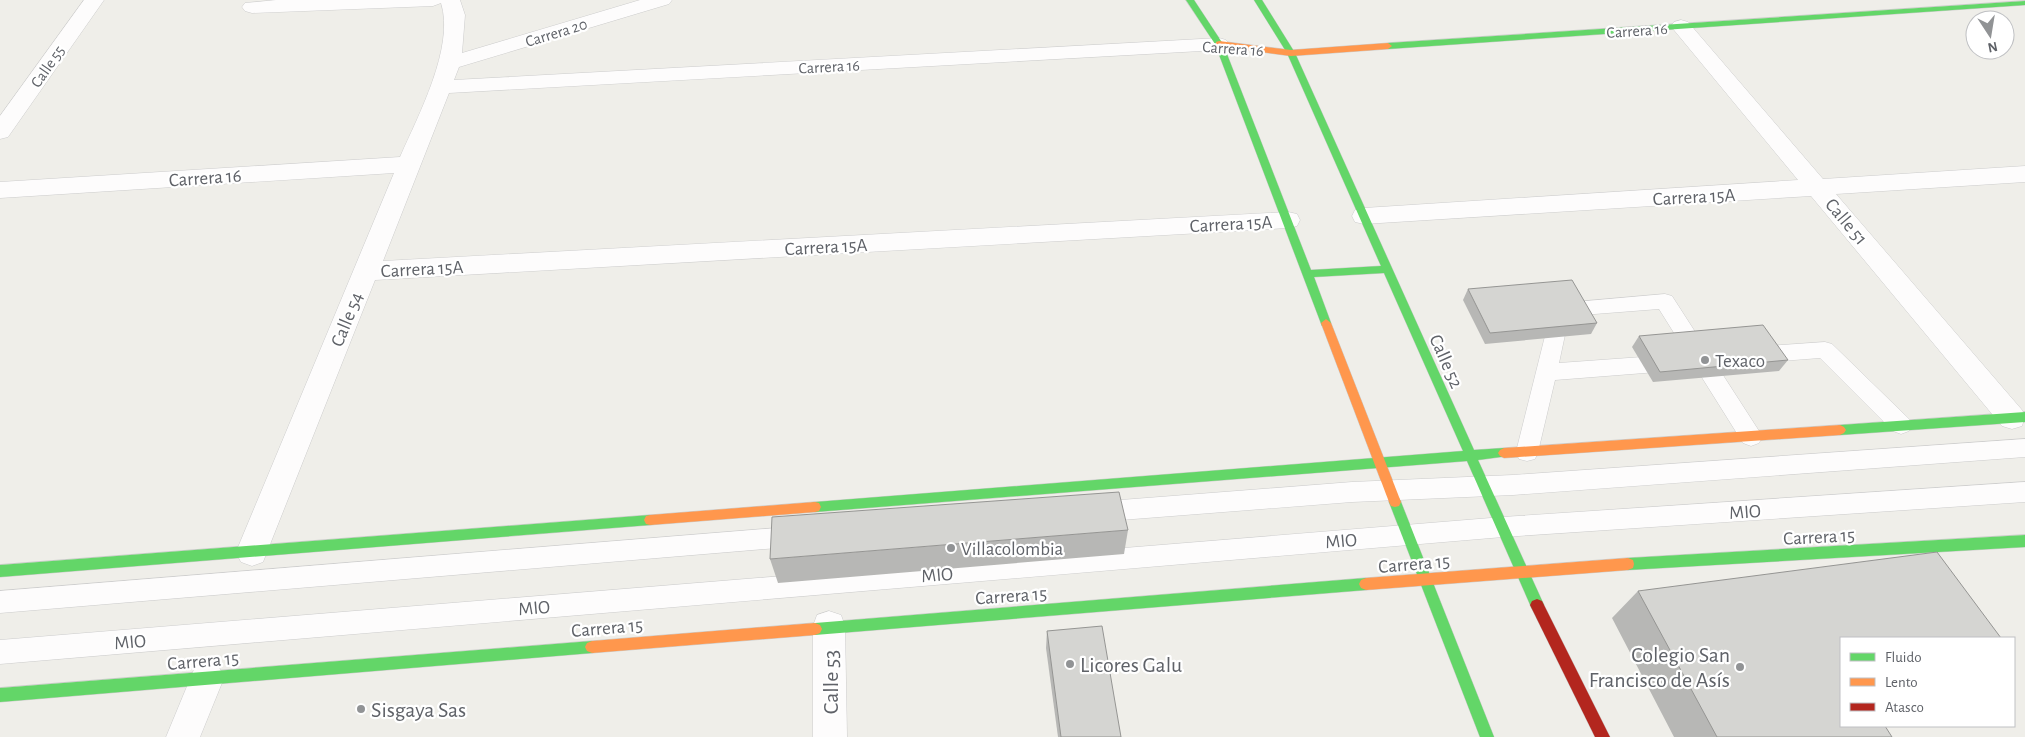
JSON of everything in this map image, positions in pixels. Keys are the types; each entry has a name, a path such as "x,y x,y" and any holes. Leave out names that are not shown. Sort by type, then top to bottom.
{"main road":[{"path":"1190,0 1219,44 1288,220 1379,463 1487,737"},
{"name":"Calle 52","path":"1258,0 1291,53 1523,572 1603,737"},
{"name":"Carrera 16","path":"1219,44 1291,53 1985,3 2025,3"},
{"path":"1308,274 1388,268"},
{"path":"0,571 1470,455 2018,418"},
{"name":"Carrera 15","path":"0,695 829,626 1425,579 2025,541"}],"street":[{"name":"Calle 55","path":"0,132 94,0"},
{"path":"252,7 433,0"},
{"name":"Calle 54","path":"252,552 450,63 456,15 450,0"},
{"name":"Carrera 20","path":"450,63 662,0"},
{"name":"Calle 51","path":"1681,26 2018,418"},
{"name":"Carrera 16","path":"441,87 1219,44"},
{"name":"Carrera 16","path":"0,190 410,164"},
{"name":"Carrera 15A","path":"1364,216 2025,174"},
{"name":"Carrera 15A","path":"365,271 1288,220"},
{"name":"Calle 53","path":"829,626 830,737"},
{"path":"183,737 207,678"}],"lane":[{"path":"1527,452 1560,309 1665,301 1721,358 1751,437"},
{"path":"1546,372 1825,350 1901,425"},
{"path":"1074,514 1390,490 1484,486 2025,448"},
{"name":"MIO","path":"0,652 1503,527 2025,492"},
{"path":"0,602 825,534"}],"building":[{"path":"1572,280 1597,323 1490,333 1468,289"},
{"path":"1763,325 1788,360 1660,372 1639,336"},
{"path":"1119,492 1128,530 770,559 772,517"},
{"name":"Colegio San Francisco de Asís","path":"1937,552 2000,637 1840,637 1840,727 1886,727 1892,737 1717,737 1638,591"},
{"path":"1102,626 1121,737 1061,737 1047,631"}],"traffic: fast":[{"path":"1190,0 1219,44 1326,323"},
{"path":"1258,0 1291,53 1537,605"},
{"path":"1388,46 2025,3"},
{"path":"1308,274 1387,269"},
{"path":"1840,430 2025,417"},
{"path":"815,507 1504,453"},
{"path":"1395,502 1487,737"},
{"path":"0,571 650,520"},
{"path":"1628,564 2025,541"},
{"path":"815,629 1366,584"},
{"path":"0,695 592,647"}],"traffic: slow":[{"path":"1219,44 1291,53 1388,46"},
{"path":"1326,323 1395,502"},
{"path":"1504,453 1840,430"},
{"path":"650,520 815,507"},
{"path":"1366,584 1628,564"},
{"path":"592,647 815,629"}],"traffic: jam":[{"path":"1537,605 1603,737"}],"place":[{"name":"Texaco","path":"1705,360"},
{"name":"Villacolombia","path":"951,548"},
{"name":"Licores Galu","path":"1070,664"},
{"name":"Colegio San Francisco de Asís","path":"1740,667"},
{"name":"Sisgaya Sas","path":"361,709"}]}
